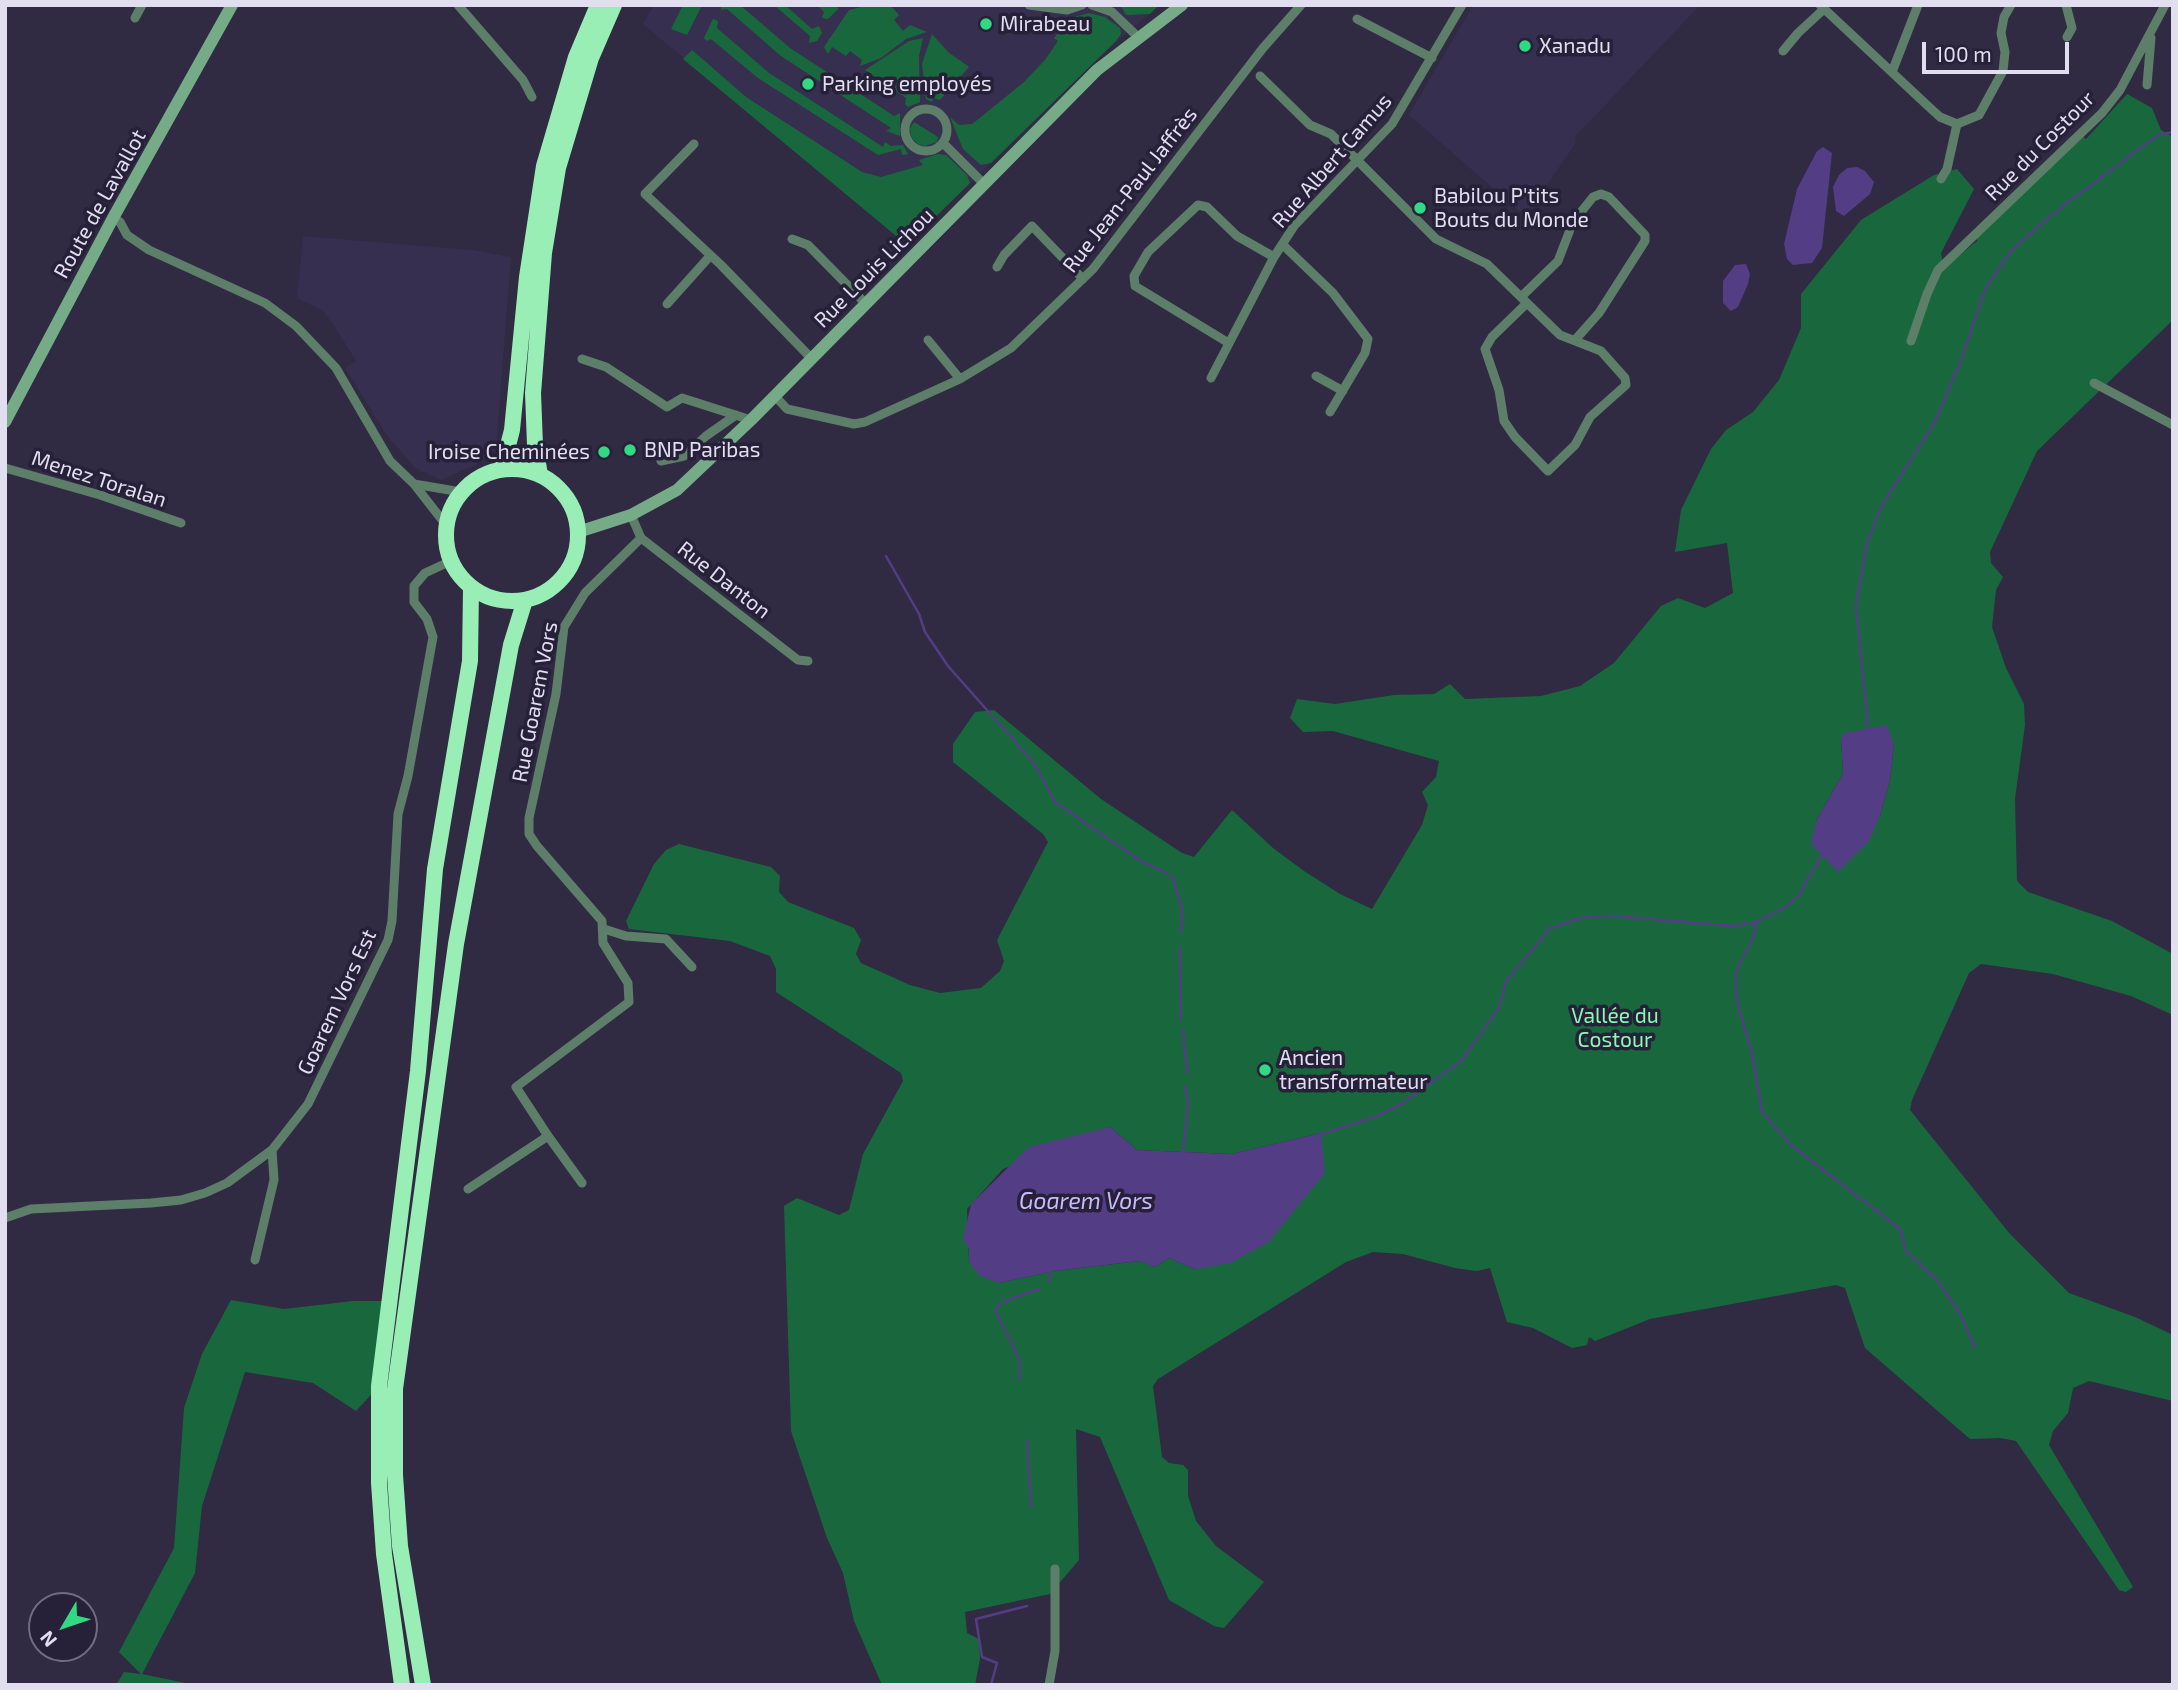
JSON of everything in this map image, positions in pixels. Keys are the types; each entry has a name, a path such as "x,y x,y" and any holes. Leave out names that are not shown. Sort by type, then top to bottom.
{"highway":[{"path":"502,469 513,419 527,278 544,166 576,57 598,5"},
{"path":"540,475 535,444 533,393 544,253 558,169 591,58 614,5"},
{"path":"502,469 521,469 540,475 555,484 567,498 575,514 577,551 570,568 558,583 543,594 525,600 491,598 471,588 451,561 446,543 446,525 461,492 486,474 502,469"},
{"path":"404,1685 384,1554 379,1483 379,1386 418,1071 435,869 470,662 471,588"},
{"path":"425,1685 412,1626 400,1546 394,1475 394,1389 456,944 511,645 525,600"}],"main road":[{"name":"Route de Lavallot","path":"5,422 113,218 232,5"},
{"name":"Rue Louis Lichou","path":"578,532 631,515 677,490 751,421 1097,70 1182,5"}],"street":[{"path":"135,18 142,5"},
{"path":"458,5 523,80 533,97"},
{"path":"1029,5 1067,10 1082,5"},
{"path":"1092,5 1112,12 1138,37"},
{"name":"Rue Jean-Paul Jaffrès","path":"775,396 787,409 854,424 865,422 960,379 1011,348 1083,279 1263,48 1301,5"},
{"name":"Rue Albert Camus","path":"1211,378 1227,342 1294,226 1359,162 1392,124 1462,5"},
{"path":"1892,72 1917,5"},
{"path":"1783,51 1822,7 1940,117 1957,124 1979,115 2003,71 2005,52 2001,33 2004,17 2011,5"},
{"path":"2066,5 2073,28 2067,37"},
{"name":"Rue du Costour","path":"1911,341 1933,278 1945,263 2102,113 2120,90 2165,5"},
{"path":"1357,19 1432,58"},
{"path":"2147,85 2152,32"},
{"path":"1260,76 1310,125 1331,134 1436,239 1487,264 1524,300 1560,335 1601,351 1620,369 1626,385 1590,417 1575,445 1548,471 1515,437 1504,421 1499,390 1485,349 1492,337 1524,300 1558,261 1573,222 1594,197 1601,194 1609,197 1645,235 1644,242 1599,313 1576,340"},
{"path":"922,109 937,112 946,123 943,143 926,152 914,148 905,137 908,118 922,109"},
{"path":"1941,179 1947,169 1957,124"},
{"path":"943,143 984,184"},
{"path":"694,144 645,194 811,359"},
{"path":"1227,342 1135,286 1134,276 1148,252 1198,205 1207,207 1237,236 1274,257"},
{"path":"113,218 120,222 127,234 149,250 265,303 296,326 336,368 390,461 414,484 446,525"},
{"path":"997,267 1003,255 1032,226 1083,279"},
{"path":"792,239 808,245 866,304"},
{"path":"1283,245 1333,293 1368,339 1365,352 1330,412"},
{"path":"667,304 710,256"},
{"path":"928,340 960,379"},
{"path":"582,359 606,367 667,407 682,398 751,421"},
{"path":"1316,376 1343,391"},
{"path":"2094,383 2173,425"},
{"path":"661,461 684,456 736,415"},
{"name":"Menez Toralan","path":"5,468 100,495 181,523"},
{"path":"414,484 461,492"},
{"name":"Rue Danton","path":"631,515 641,538 798,660 808,661"},
{"name":"Rue Goarem Vors","path":"582,1183 516,1087 629,1002 628,984 608,954 604,943 604,929 593,910 529,834 529,818 556,694 564,627 585,593 641,538"},
{"name":"Goarem Vors Est","path":"5,1218 31,1209 181,1200 227,1183 272,1150 308,1104 388,940 392,921 398,814 433,637 428,619 414,602 414,586 425,573 451,561"},
{"path":"604,929 625,936 666,939 692,967"},
{"path":"468,1189 548,1136"},
{"path":"255,1260 274,1180 272,1150"},
{"path":"1049,1685 1055,1651 1055,1569"}],"shaded area":[{"path":"654,5 1159,5 1087,68 907,245 643,24"},
{"path":"1473,5 1700,5 1575,137 1576,143 1525,216 1409,115"},
{"path":"303,236 473,250 511,257 496,449 475,465 441,480 415,468 386,434 345,368 356,361 335,327 323,311 297,298"}],"green space":[{"path":"683,5 702,5 687,35 671,29"},
{"path":"721,5 740,5 790,48 894,116 900,113 900,136 886,131 891,128 781,56 727,9 721,10"},
{"path":"774,5 785,5 812,29 819,26 822,33 817,41 809,43 810,36"},
{"path":"817,5 838,5 838,9 828,19 822,18 824,12"},
{"path":"869,5 892,7 899,15 894,20 903,31 910,25 927,32 906,39 881,58 860,66 862,60 850,51 846,56 832,47 828,54 824,47 849,10"},
{"path":"1120,5 1159,5 1150,14 1126,15"},
{"path":"1089,13 1105,17 1120,28 1121,34 991,163 981,165 963,149 950,117 959,125 972,124 1024,82 1045,60 1058,41 1054,38 1070,18"},
{"path":"713,19 718,21 717,28 769,73 883,147 885,142 891,146 903,145 908,154 902,155 901,149 878,155 758,78 711,39 707,41 704,38"},
{"path":"932,34 948,52 969,67 940,100 933,98 932,102 926,99 922,64"},
{"path":"923,38 919,56 920,102 908,107 905,104 906,98 865,70 909,41"},
{"path":"692,50 746,97 862,172 881,177 923,165 919,160 938,154 946,155 967,175 970,183 907,245 683,59"},
{"name":"Vallée du Costour","path":"2127,94 2152,108 2161,130 2173,137 2173,320 2037,451 1990,552 1991,563 2003,577 1996,590 1992,627 2006,668 2024,704 2025,725 2015,799 2017,881 2028,892 2112,921 2173,954 2173,1015 2131,996 2053,974 1981,964 1969,973 1912,1100 1910,1110 2010,1234 2069,1293 2135,1317 2173,1335 2173,1401 2089,1381 2073,1388 2068,1413 2053,1431 2049,1445 2133,1587 2126,1592 2119,1590 2016,1441 2000,1438 1970,1439 1865,1348 1845,1288 1836,1285 1650,1319 1595,1341 1589,1337 1587,1345 1572,1348 1533,1328 1507,1322 1490,1268 1477,1271 1455,1268 1403,1254 1373,1252 1346,1262 1158,1379 1153,1386 1162,1457 1169,1463 1183,1465 1188,1470 1188,1496 1196,1521 1216,1546 1264,1582 1224,1628 1214,1626 1169,1600 1100,1437 1076,1429 1079,1560 1050,1594 965,1612 967,1633 979,1639 980,1659 975,1685 882,1685 854,1621 843,1573 827,1538 791,1431 784,1206 797,1198 839,1215 849,1210 863,1154 903,1081 901,1073 776,992 776,969 770,956 730,941 629,929 626,921 654,864 666,850 679,844 771,867 780,876 779,892 788,902 854,928 861,940 856,954 861,963 910,985 940,993 981,988 1000,971 1004,961 997,940 1048,842 1043,834 953,762 953,744 975,712 994,710 1101,799 1182,853 1194,857 1232,810 1273,848 1304,871 1340,894 1372,909 1422,825 1428,805 1422,792 1436,777 1439,761 1333,731 1303,732 1290,718 1297,699 1335,704 1394,695 1434,694 1450,684 1465,699 1541,696 1580,686 1614,663 1661,606 1678,598 1705,608 1733,593 1727,543 1675,552 1681,510 1711,449 1726,430 1753,412 1779,380 1801,328 1801,294 1861,220 1934,175 1957,169 1974,189 1941,253 1944,268 1977,241 1977,236 2083,137 2086,139","holes":["1841,739 1894,744 1890,780 1880,816 1816,821 1843,773","1110,1127 1137,1150 1232,1154 1321,1133 1194,1269 1169,1258 1155,1267 1140,1261 1055,1271 999,1283 969,1262 967,1209 1003,1169"]},
{"path":"914,122 938,137 937,142 919,145 911,137 910,128"},
{"path":"231,1300 284,1309 353,1301 388,1301 379,1386 356,1411 313,1383 245,1372 202,1506 195,1573 142,1674 195,1685 116,1685 124,1672 141,1674 119,1652 174,1548 184,1408 202,1354"}],"water":[{"path":"1823,147 1832,153 1822,248 1812,263 1793,265 1787,259 1784,244 1797,189 1817,151"},
{"path":"1857,167 1865,171 1874,182 1870,194 1844,216 1836,211 1833,187 1839,175 1847,168"},
{"path":"1746,264 1750,274 1748,284 1738,307 1731,311 1723,303 1723,281 1735,265"},
{"path":"1887,725 1894,744 1890,780 1880,816 1869,841 1838,872 1811,844 1816,821 1843,773 1841,739 1844,733"},
{"name":"Goarem Vors","path":"1110,1127 1137,1150 1232,1154 1321,1133 1325,1173 1269,1242 1231,1263 1194,1269 1169,1258 1155,1267 1139,1261 1055,1271 999,1283 980,1276 969,1262 969,1249 963,1239 971,1204 1029,1147"}],"waterway":[{"path":"1868,728 1856,606 1866,546 1881,507 1934,423 1959,366 1985,290 2009,253 2050,216 2158,135 2173,132"},
{"path":"886,556 919,614 925,632 948,666 1033,762 1056,803 1138,859 1173,877 1182,909 1181,933"},
{"path":"1318,1135 1372,1118 1400,1105 1461,1061 1498,1009 1507,980 1550,928 1585,917 1614,916 1734,926 1756,922 1787,906 1798,896 1822,855"},
{"path":"1756,923 1753,938 1736,971 1736,998 1752,1053 1762,1112 1791,1145 1900,1229 1906,1251 1938,1281 1960,1314 1975,1347"},
{"path":"1180,947 1181,1019"},
{"path":"1183,1030 1187,1073"},
{"path":"1183,1153 1188,1104 1185,1086"},
{"path":"1049,1282 1051,1270"},
{"path":"1020,1379 1019,1358 995,1310 1002,1302 1039,1289"},
{"path":"1027,1440 1031,1507"},
{"path":"991,1685 997,1663 982,1657 976,1619 1027,1606"}],"place":[{"name":"Mirabeau","path":"986,24"},
{"name":"Xanadu","path":"1525,46"},
{"name":"Parking employés","path":"808,84"},
{"name":"Babilou P'tits Bouts du Monde","path":"1420,208"},
{"name":"BNP Paribas","path":"630,450"},
{"name":"Iroise Cheminées","path":"604,452"},
{"name":"Ancien transformateur","path":"1265,1070"}]}
